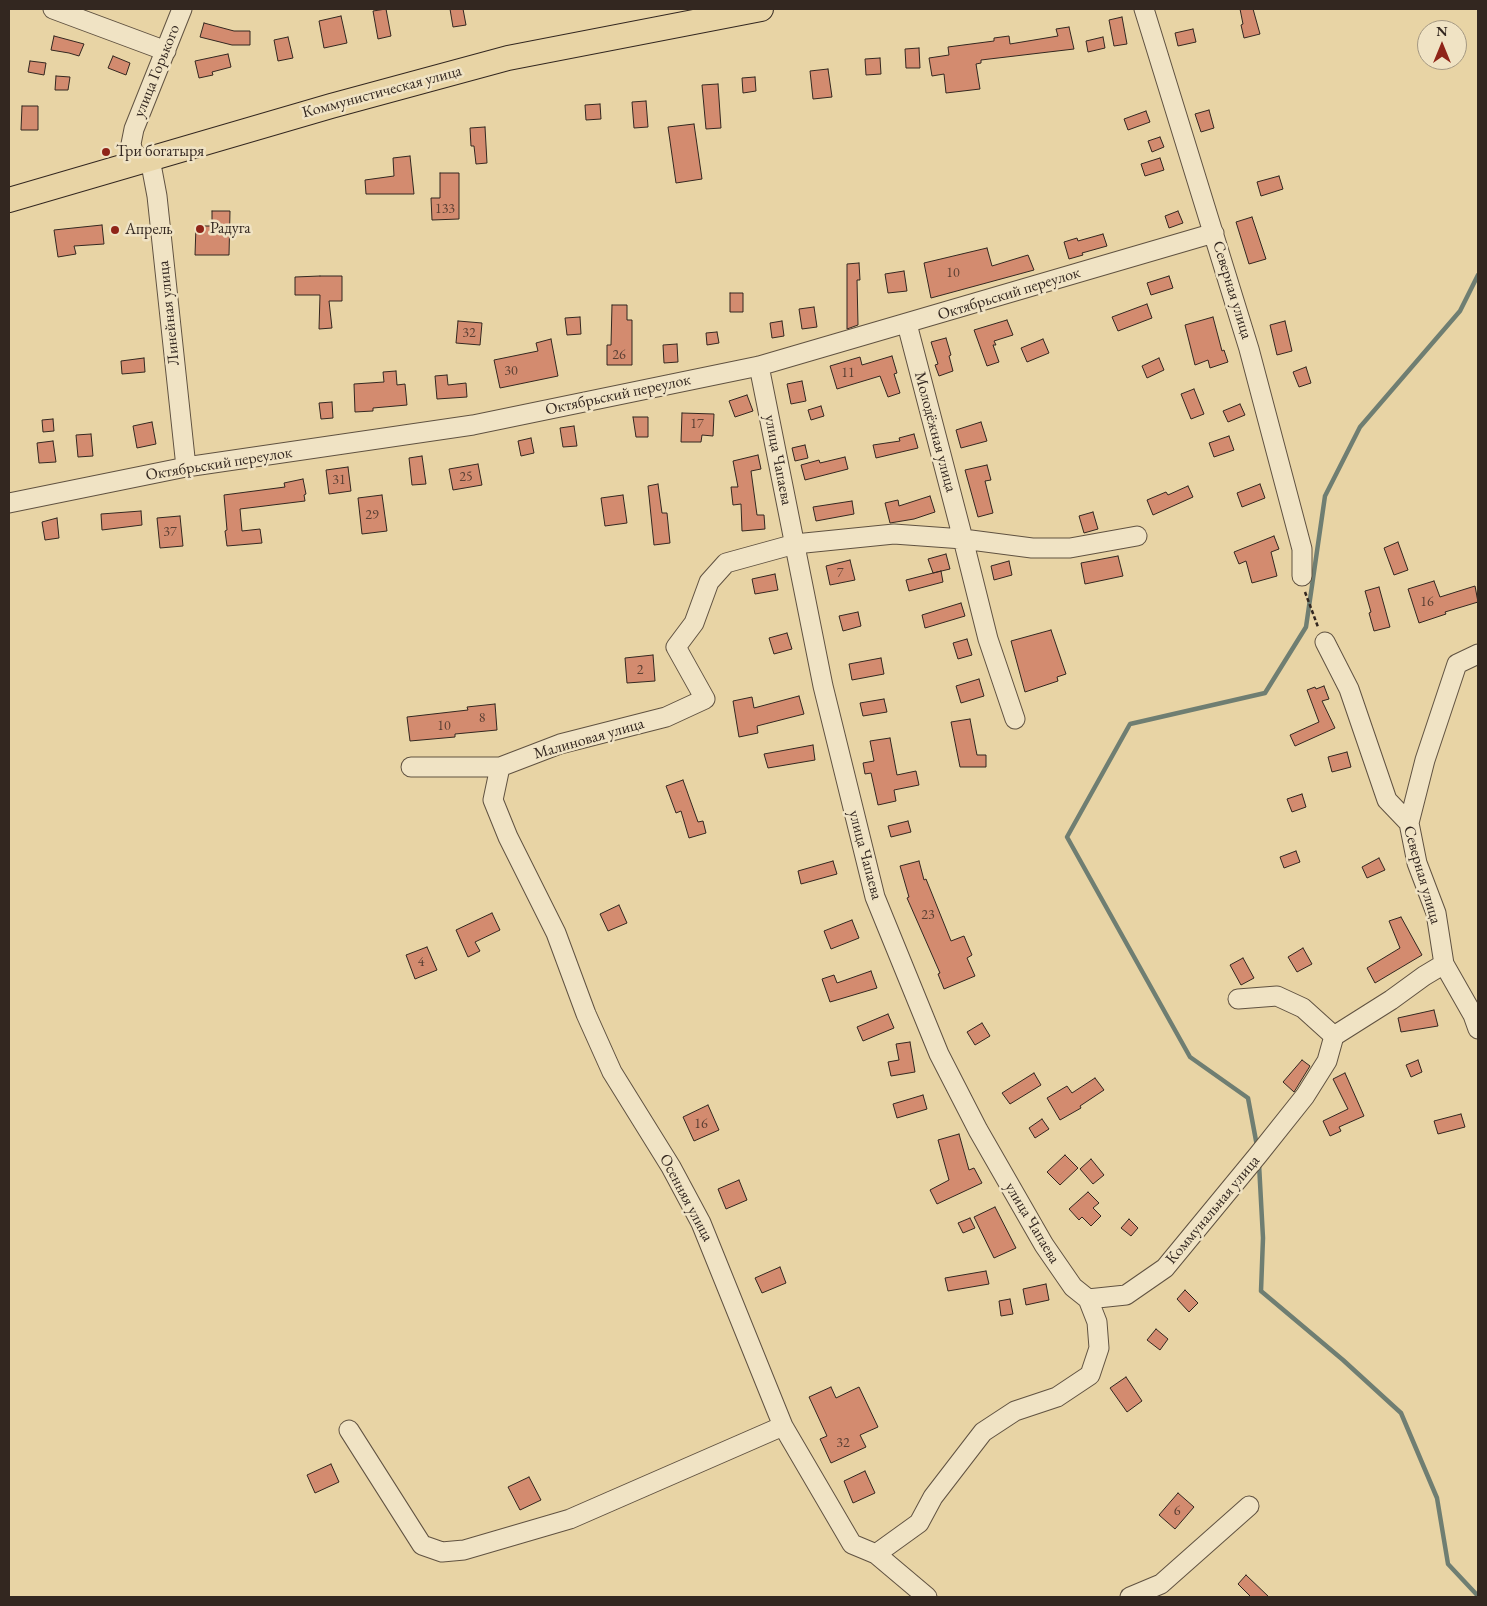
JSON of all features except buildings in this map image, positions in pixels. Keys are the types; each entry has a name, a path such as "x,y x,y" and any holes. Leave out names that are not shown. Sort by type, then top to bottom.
{"main road":[{"name":"Коммунистическая улица","path":"9,200 331,106 508,58 761,9"}],"street":[{"path":"53,9 166,51"},
{"name":"улица Горького","path":"143,161 131,144 134,129 182,9"},
{"name":"Северная улица","path":"1144,9 1249,349 1302,549 1302,576"},
{"name":"Линейная улица","path":"143,161 157,196 186,467"},
{"name":"Октябрьский переулок","path":"9,503 186,467 474,425 760,366 1214,233"},
{"name":"Молодёжная улица","path":"907,324 964,539 988,639 1015,719"},
{"name":"улица Чапаева","path":"760,366 823,686 875,897 939,1054 978,1130 1044,1245 1073,1287 1088,1300"},
{"path":"795,544 894,534 964,539 1032,548 1070,548 1137,536"},
{"name":"Малиновая улица","path":"411,767 500,767 560,744 666,717 705,699 676,647 694,623 709,582 726,563 795,544"},
{"name":"Северная улица","path":"1321,634 1349,689 1387,800 1409,822 1417,864 1436,913 1444,964 1473,1015 1478,1028"},
{"path":"1409,822 1425,760 1456,664 1478,654"},
{"name":"Осенняя улица","path":"500,767 492,800 508,837 556,934 586,1014 612,1072 671,1167 701,1223 783,1426 852,1544 876,1554 927,1597"},
{"path":"1238,1000 1277,996 1303,1008 1334,1036 1444,964"},
{"name":"Коммунальная улица","path":"1088,1300 1126,1295 1165,1268 1305,1096 1327,1060 1334,1036"},
{"path":"876,1554 919,1523 933,1497 983,1432 1015,1411 1057,1397 1090,1375 1100,1348 1097,1322 1088,1300"},
{"path":"349,1430 422,1546 442,1552 464,1550 570,1519 783,1426"},
{"path":"1130,1597 1161,1584 1250,1506"}],"path":[{"path":"1306,598 1321,634"}],"waterway":[{"path":"1257,1146 1248,1098 1190,1057 1067,837 1130,724 1265,693 1306,627 1325,496 1360,427 1460,311 1478,275"},
{"path":"1259,1164 1263,1238 1261,1291 1343,1360 1401,1413 1437,1498 1448,1564 1478,1596"}],"place":[{"name":"Три богатыря","path":"106,152"},
{"name":"Радуга","path":"200,229"},
{"name":"Апрель","path":"115,230"}]}
